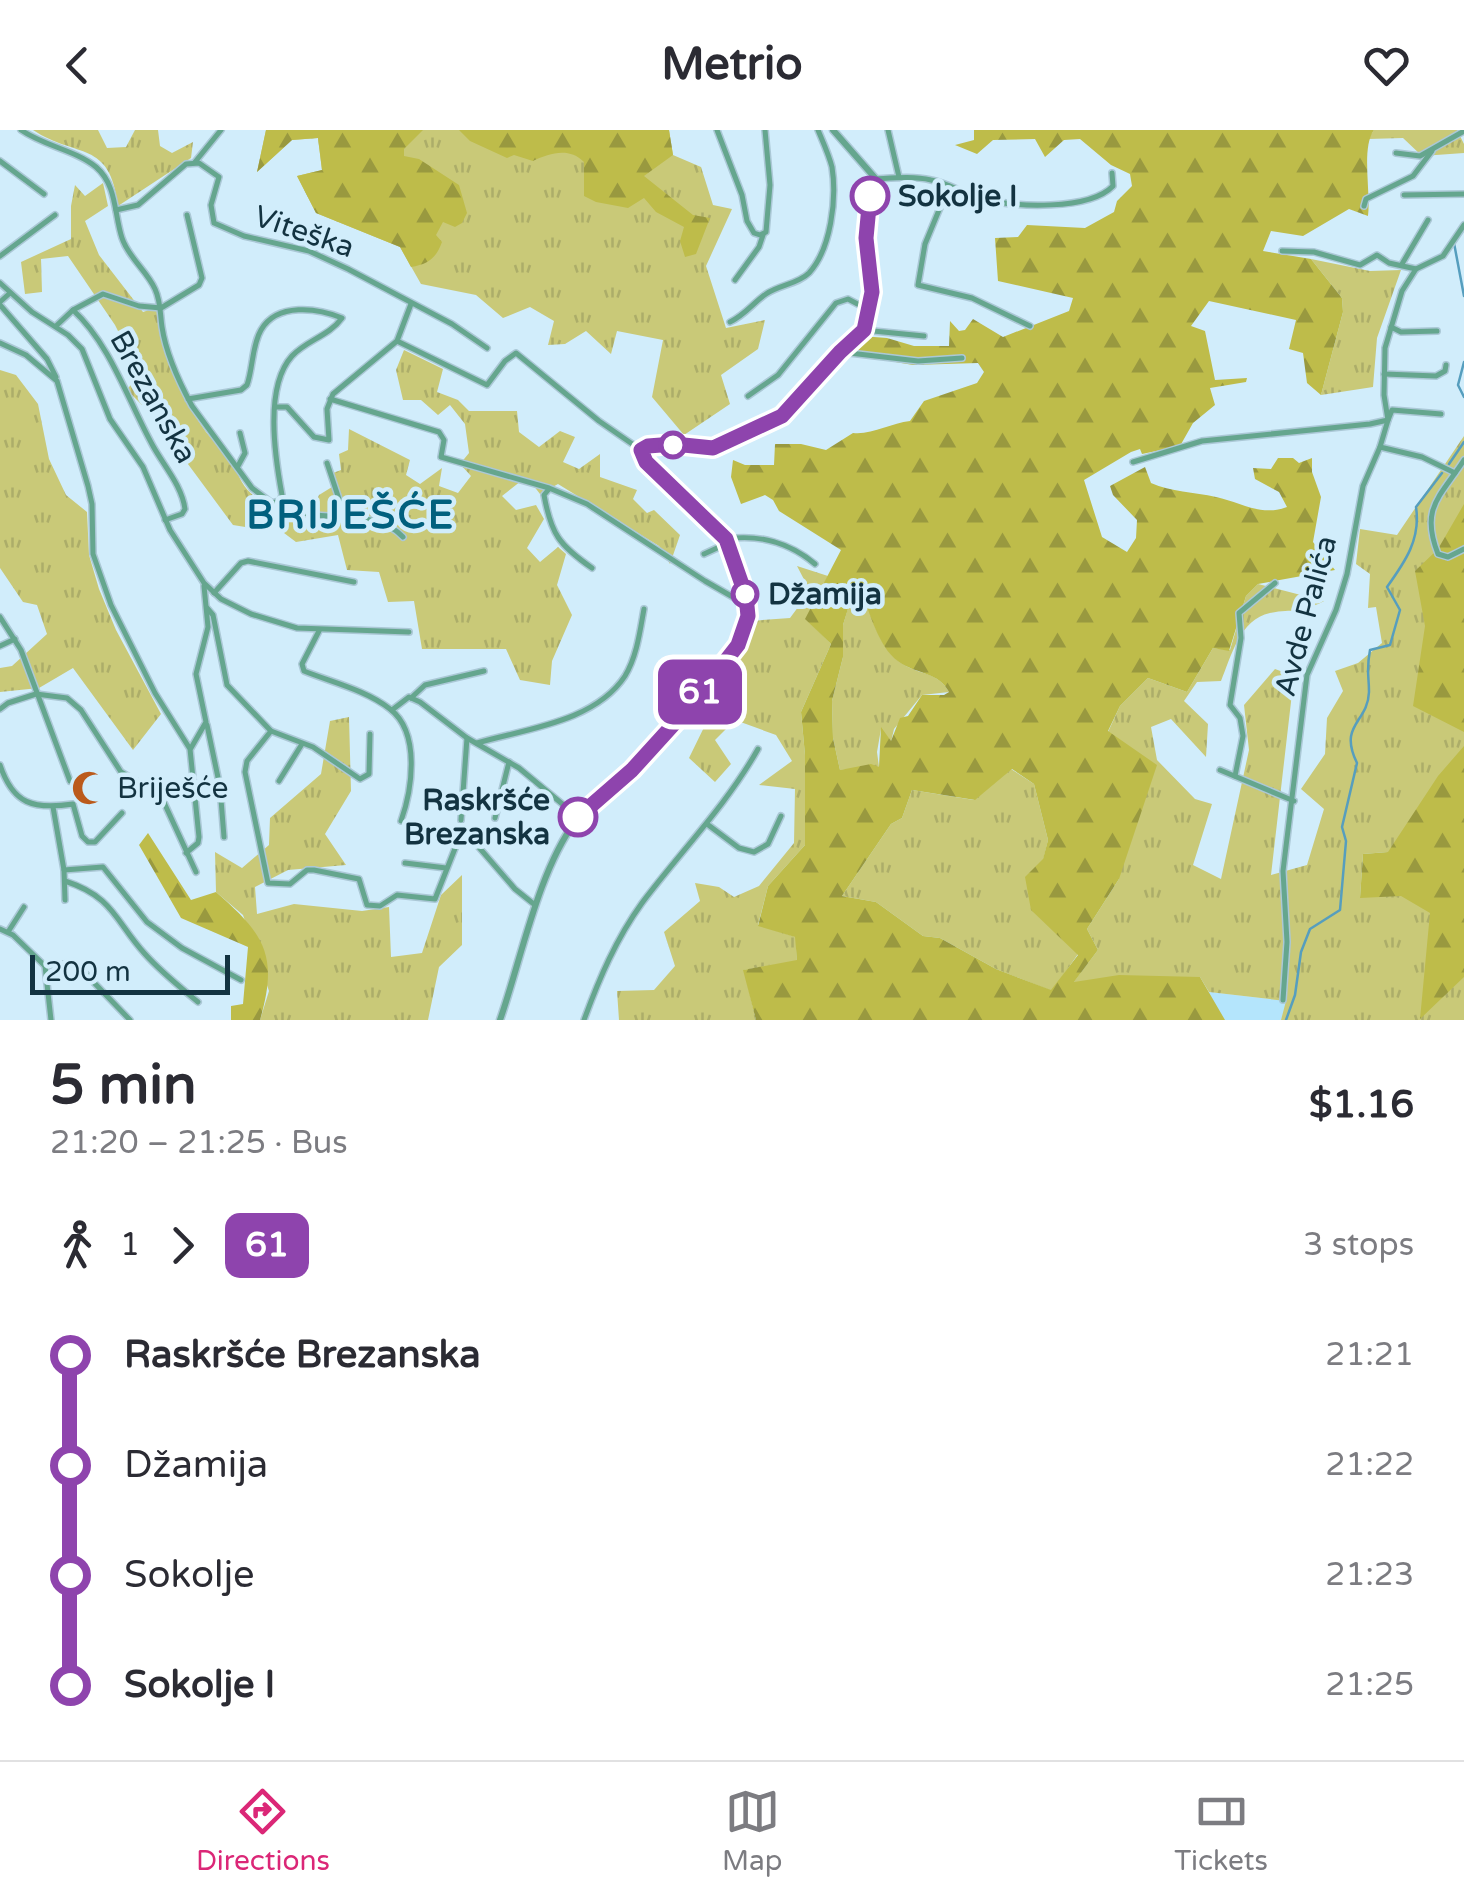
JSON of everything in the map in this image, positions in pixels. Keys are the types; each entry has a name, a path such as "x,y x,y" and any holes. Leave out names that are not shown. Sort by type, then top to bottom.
{"street":[{"path":"21,130 36,141 98,169 110,184 124,243 155,288 176,374 188,399 258,495 304,515 379,521 402,536"},
{"path":"116,210 138,205 186,164 194,162 222,130"},
{"path":"717,130 742,195 747,221 754,233 763,235"},
{"path":"735,280 767,230 770,185 765,130"},
{"path":"730,322 779,286 809,273 821,252 829,228 832,168 818,130"},
{"path":"833,130 876,179"},
{"path":"888,130 898,178"},
{"path":"1396,153 1420,156 1464,131"},
{"path":"1364,206 1366,198 1414,176 1432,150"},
{"path":"0,160 44,194"},
{"name":"Viteška","path":"194,162 218,175 211,205 214,223 244,236 309,251 452,324 486,348"},
{"path":"876,179 934,180 980,199 1020,204 1085,202 1104,195 1113,186 1112,173"},
{"path":"641,450 674,444 713,448 782,416 864,330 872,292 866,238 870,196 876,179"},
{"path":"949,186 925,244 918,285 972,298 1030,326"},
{"path":"1404,195 1464,194"},
{"path":"72,310 103,294 139,306 161,308 201,284 187,215"},
{"path":"0,256 55,216"},
{"path":"1402,264 1428,220"},
{"name":"Avde Palića","path":"1284,1000 1288,942 1283,871 1307,676 1336,610 1347,574 1363,486 1388,420 1384,348 1402,291 1416,269 1442,256 1463,231"},
{"path":"0,242 8,250"},
{"path":"1282,250 1314,252 1360,265 1377,255 1389,263 1416,269"},
{"name":"Brezanska","path":"0,284 32,312 75,340 88,360 110,419 143,467 165,520 204,583 214,592 251,614 297,628 410,632"},
{"path":"10,292 0,304 47,359 57,380 88,486 94,554 111,605 155,694 190,749 199,837 186,853"},
{"path":"748,396 778,376 836,303 848,299 870,311"},
{"path":"275,407 289,408 314,437 327,442 331,436 330,399 338,388 397,341 412,304"},
{"path":"188,399 241,390 247,385 262,328 280,314 297,309 342,318 324,336 288,360 275,407 273,442 282,495 278,503"},
{"name":"Brezanska","path":"56,326 72,310 104,350 182,494 186,509 165,520"},
{"path":"1391,326 1402,332 1437,331"},
{"path":"864,330 924,336"},
{"path":"397,341 487,386 505,361 516,354 641,450 646,462 727,541 747,605 744,632 730,657 632,770 578,817 558,847 500,1020"},
{"path":"0,343 26,355 57,380"},
{"path":"840,352 918,361 962,358"},
{"path":"1384,374 1436,376 1445,371 1446,365"},
{"path":"330,399 439,432 444,440 441,457 552,489 587,504 747,605"},
{"path":"1134,462 1202,441 1388,420 1392,410 1441,414"},
{"path":"238,466 245,454 240,433"},
{"path":"1380,447 1422,457 1455,473"},
{"path":"1464,460 1429,512 1438,554 1448,558 1464,549"},
{"path":"327,463 345,517"},
{"path":"552,489 544,495 552,530 558,541 592,568"},
{"path":"704,554 727,541 758,538 776,542 815,564"},
{"path":"214,592 248,561 354,582"},
{"path":"204,583 208,627 196,674 220,788 224,837"},
{"name":"Avde Palića","path":"1235,776 1242,726 1230,706 1241,638 1240,613 1274,583"},
{"path":"208,608 213,615 227,685 271,732 313,748 360,779 369,774 371,766 370,734"},
{"path":"477,744 558,721 602,698 626,674 638,644 644,608"},
{"path":"0,617 15,639 70,781"},
{"path":"319,631 302,664 304,671 392,710 404,729 409,750 409,798 401,821"},
{"path":"0,646 15,639"},
{"path":"411,698 425,685 484,670"},
{"path":"0,709 36,694 67,698 81,710 120,772 161,796 196,872"},
{"path":"392,710 404,698 411,698 509,762 578,817"},
{"path":"190,749 206,722"},
{"path":"271,732 247,761 245,772 270,885 290,884 307,870 354,877 360,882 367,904 380,906 397,894 437,898 456,846 473,837 515,889 537,908"},
{"path":"462,820 467,738"},
{"path":"279,781 302,744"},
{"path":"584,1020 598,980 641,904 734,792 758,750"},
{"path":"495,818 509,762"},
{"path":"0,764 7,787 22,800 52,807 73,804 82,836 92,843 122,812"},
{"path":"1220,770 1294,801"},
{"path":"0,796 7,787"},
{"path":"52,807 66,900"},
{"path":"708,824 738,848 754,852 768,844 782,816"},
{"path":"406,862 446,868"},
{"path":"64,870 107,870 138,914 182,948 240,980"},
{"path":"65,881 96,895 118,915 143,952 198,1002"},
{"path":"8,932 24,907"},
{"path":"0,928 45,966 52,1020"},
{"path":"45,966 78,966 130,1020"}],"shaded area":[{"path":"1209,992 1287,1001 1281,1020 1208,1020"}],"green space":[{"path":"33,130 98,130 107,148 126,147 135,130 158,130 160,146 172,153 193,142 191,158 118,206 108,170 99,160"},
{"path":"266,130 669,130 673,155 701,167 713,205 732,209 706,266 726,328 765,320 758,349 721,375 730,404 684,435 652,397 663,340 617,331 611,354 586,331 565,344 548,345 554,321 530,307 503,318 476,295 421,284 400,247 316,213 297,176 322,170 318,138 292,140 257,172"},
{"path":"266,130 423,130 404,149 404,156 419,159 459,185 467,213 455,227 443,222 436,235 442,242 437,252 427,262 411,267 400,247 316,213 297,176 322,170 318,138 292,140 257,172"},
{"path":"459,130 669,130 673,155 644,176 693,215 710,218 696,254 685,257 680,241 684,227 656,212 644,198 628,208 584,196 584,162 578,157 559,153 533,161 514,155 507,158 470,141"},
{"path":"974,130 1374,130 1367,159 1368,216 1349,209 1303,236 1271,231 1263,251 1311,259 1342,298 1343,312 1321,395 1307,383 1303,353 1289,349 1296,320 1209,301 1191,326 1205,331 1215,380 1247,378 1246,382 1210,388 1215,405 1193,423 1180,446 1142,454 1140,449 1131,452 1084,480 1102,537 1127,552 1136,538 1137,520 1113,495 1110,486 1145,467 1151,483 1159,486 1251,508 1277,510 1287,507 1279,492 1255,479 1253,468 1271,469 1278,458 1293,458 1299,463 1312,458 1312,472 1321,497 1313,542 1335,570 1258,584 1246,596 1229,651 1213,648 1187,692 1148,678 1120,706 1108,731 1157,765 1119,879 1087,929 1098,950 1074,982 1119,975 1200,977 1225,1020 756,1020 743,970 797,960 795,937 758,926 768,886 805,845 801,712 831,644 805,619 841,550 779,511 765,495 741,504 731,477 733,460 745,465 774,465 775,444 801,444 826,450 853,433 910,421 924,401 977,383 984,372 978,363 913,365 843,353 861,336 914,346 949,346 950,321 959,331 965,330 973,319 1003,337 1069,311 1073,298 998,281 995,238 1018,237 1027,225 1085,228 1114,212 1117,201 1132,186 1130,174 1111,165 1080,139 1064,140 1045,157 1035,139 993,140 977,154 955,145 974,140","holes":["863,596 878,634 894,658 940,681 949,692 922,695 908,716 900,718 891,741 881,727 879,767 871,764 840,770 833,738 832,701 843,657 843,625 851,599","1012,769 1034,784 1048,840 1043,859 1025,877 1031,910 1078,955 1051,990 996,969 940,938 923,936 876,902 842,896 891,824 902,818 912,790 975,800"]},
{"path":"1374,130 1457,130 1464,153 1422,156 1403,138 1368,139"},
{"path":"103,183 108,206 85,221 99,255 143,312 158,307 167,357 179,388 245,487 259,500 257,529 233,525 151,414 127,390 139,373 115,325 68,256 41,259 42,292 25,294 21,262 71,239 75,185 85,196"},
{"path":"1311,259 1370,271 1401,270 1377,338 1373,387 1321,395 1343,312 1342,298"},
{"path":"404,350 443,369 437,392 458,400 469,411 517,411 519,432 539,447 560,431 575,437 563,462 579,469 600,454 600,477 637,490 633,499 647,513 654,510 680,535 670,564 659,546 558,484 540,494 530,481 521,481 502,496 516,510 536,505 544,519 527,548 540,562 558,547 566,554 557,585 572,615 552,661 550,685 520,680 506,649 422,649 414,601 388,602 379,572 347,570 338,535 296,542 284,533 285,511 311,514 319,495 332,487 333,473 341,470 339,454 348,450 349,429 410,460 406,475 420,484 442,468 439,486 458,493 471,476 460,464 469,453 465,424 450,405 438,415 421,400 403,400 396,370"},
{"path":"0,370 16,375 38,404 49,459 66,495 87,512 89,555 99,589 161,714 133,750 73,668 39,688 0,692 0,668 12,666 47,634 37,605 23,602 0,568"},
{"path":"1464,436 1464,1020 1281,1020 1286,1001 1209,992 1200,977 1073,983 1098,950 1087,929 1119,879 1108,732 1120,706 1148,678 1187,692 1213,648 1230,650 1246,596 1258,584 1324,601 1302,610 1260,617 1238,640 1221,681 1197,682 1184,701 1208,724 1206,757 1171,719 1151,727 1157,760 1195,799 1212,804 1193,865 1221,879 1249,750 1244,705 1275,669 1294,676 1271,875 1307,865 1324,809 1301,789 1325,754 1327,718 1343,691 1335,671 1358,663 1382,643 1376,607 1368,608 1370,574 1356,564 1360,529 1397,535","holes":["1388,852 1360,898 1363,854"]},
{"path":"1464,504 1464,732 1413,706 1425,626 1415,571 1438,549"},
{"path":"797,566 828,576 806,619 831,644 801,712 805,845 768,886 758,925 796,937 797,961 744,970 756,1020 619,1020 617,991 654,990 675,966 664,932 700,901 695,883 719,887 734,897 759,886 794,843 795,789 759,785 792,761 776,735 735,720 715,740 731,764 715,782 689,758 711,713 707,682 731,657 750,621 790,618 810,591"},
{"path":"864,596 876,629 890,652 902,664 938,680 949,692 922,695 894,729 891,742 881,729 879,767 840,770 833,738 832,701 851,598"},
{"path":"349,717 351,791 325,834 346,865 288,870 255,887 257,914 294,904 362,911 389,907 391,957 422,953 441,895 462,875 462,945 439,967 428,1020 260,1020 269,991 243,915 216,892 215,852 242,868 269,845 270,818 321,774 330,721"},
{"path":"1464,746 1464,977 1420,1019 1430,913 1401,896 1360,898 1363,854 1388,852 1438,776"},
{"path":"1011,769 1034,784 1048,840 1031,909 1078,954 1052,991 996,969 940,938 923,936 876,902 842,896 891,824 902,818 912,790 974,800"},
{"path":"148,833 191,900 216,892 256,934 263,947 268,978 260,1020 231,1020 231,1006 243,1004 248,947 181,918 139,845"}],"waterway":[{"path":"1454,243 1464,296"},
{"path":"1464,362 1458,385 1464,397"},
{"path":"1449,464 1464,442"},
{"path":"1286,1020 1310,929 1340,910 1346,841 1342,827 1357,763 1351,740 1367,702 1370,650 1390,645 1400,610 1387,587 1414,540 1416,507 1442,473"}],"bus line":[{"name":"61","path":"578,817 632,770 692,704 738,645 748,616 746,596 726,539 646,462 641,450 674,444 713,448 782,416 864,330 872,292 866,238 870,196"}],"place":[{"name":"Sokolje I","path":"870,196"},
{"name":"Džamija","path":"745,594"},
{"name":"Briješće","path":"89,788"},
{"name":"Raskršće Brezanska","path":"578,817"}],"district":[{"name":"BRIJEŠĆE","path":"351,515"}]}
